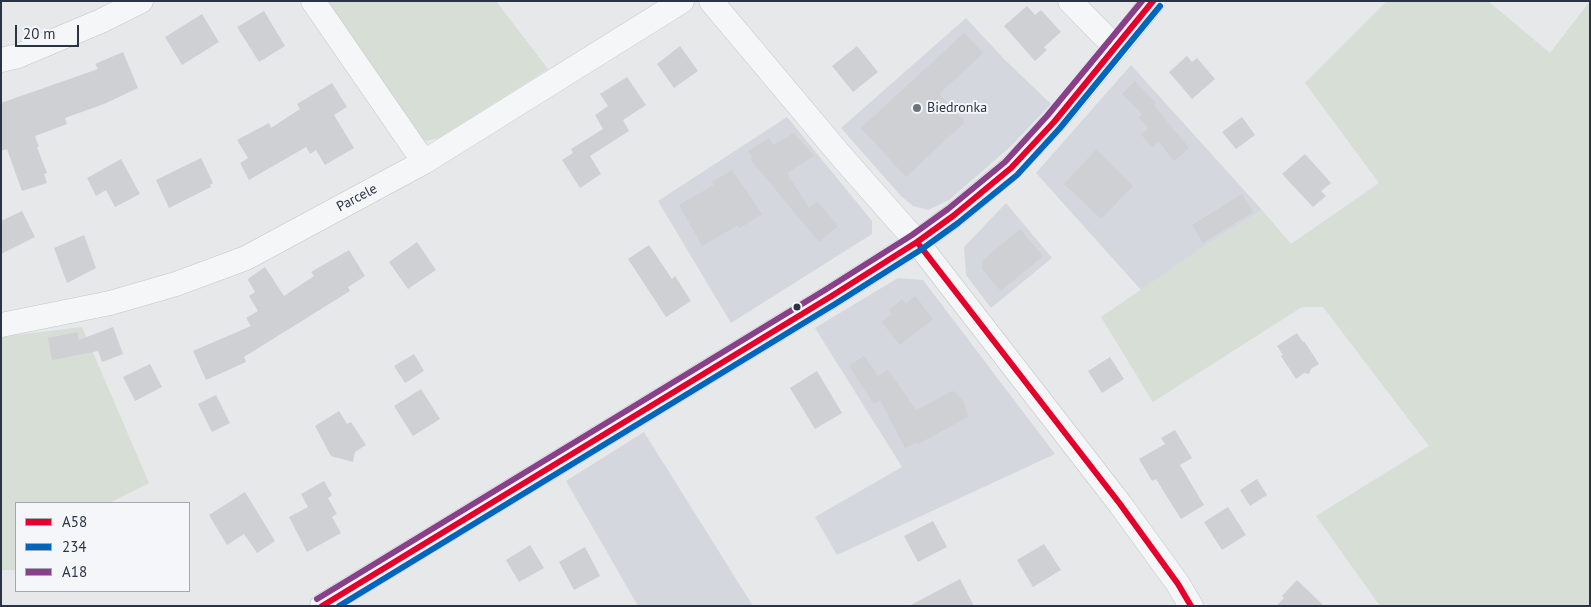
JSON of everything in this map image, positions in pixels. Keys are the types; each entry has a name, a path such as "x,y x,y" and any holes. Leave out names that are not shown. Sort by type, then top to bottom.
{"street":[{"path":"1,60 18,56 101,21 141,1"},
{"path":"312,1 424,162"},
{"name":"Parcele","path":"1,325 110,303 176,284 246,258 424,162 682,1"},
{"path":"711,1 917,242 1120,504 1178,584 1191,606"},
{"path":"1070,1 1116,48"},
{"path":"322,606 830,297 917,242 953,216 1010,168 1071,103 1153,1"}],"shaded area":[{"path":"321,1 496,1 548,69 439,138 426,141 411,132"},
{"path":"1387,1 1488,1 1550,53 1590,1 1590,606 1380,606 1316,516 1429,446 1323,307 1302,307 1153,402 1101,317 1199,250 1262,210 1291,244 1379,183 1305,83"},
{"path":"966,18 1005,60 1051,104 1010,147 949,200 928,210 913,206 901,196 841,128"},
{"path":"1131,65 1262,210 1141,290 1036,173"},
{"path":"787,117 872,221 872,234 731,323 658,201"},
{"path":"1006,203 1052,258 991,308 966,275 964,247"},
{"path":"898,278 923,280 1055,454 837,555 815,517 902,467 815,328"},
{"path":"82,327 149,483 111,502 15,502 15,570 1,570 1,337"},
{"path":"644,432 753,606 638,606 566,481"}],"building":[{"path":"1027,6 1035,15 1041,10 1061,32 1044,47 1047,50 1035,61 1004,26"},
{"path":"264,11 285,46 259,62 237,27"},
{"path":"202,14 219,42 182,65 165,37"},
{"name":"Biedronka","path":"964,33 983,53 939,94 965,122 906,177 861,128"},
{"path":"680,46 698,71 674,88 657,64"},
{"path":"857,46 878,72 853,92 832,66"},
{"path":"123,52 138,88 104,104 65,118 67,124 35,136 47,173 44,174 47,183 22,191 7,149 1,151 1,103 98,69 95,64"},
{"path":"1187,56 1192,62 1197,58 1215,79 1192,99 1169,72"},
{"path":"627,77 646,105 623,120 629,131 590,156 601,174 580,188 562,160 573,153 571,149 603,129 595,115 608,106 600,94"},
{"path":"1135,81 1156,103 1154,105 1189,148 1174,161 1159,142 1152,147 1141,134 1148,128 1139,117 1142,114 1122,94"},
{"path":"332,83 347,107 334,115 354,148 325,165 316,150 310,154 306,147 249,180 240,163 248,158 237,140 269,123 271,128 300,109 297,104"},
{"path":"1242,117 1255,135 1236,149 1222,132"},
{"path":"794,133 814,156 787,173 809,208 817,201 838,226 819,242 750,159 753,158 748,151 769,138 773,145"},
{"path":"1096,150 1133,186 1101,219 1064,184"},
{"path":"1305,154 1331,183 1321,191 1326,196 1313,207 1282,174"},
{"path":"201,158 213,183 210,185 211,187 169,208 156,180"},
{"path":"121,159 140,194 115,207 106,190 96,196 87,178"},
{"path":"732,170 762,214 740,228 738,225 702,246 679,205 714,185 712,182"},
{"path":"1242,194 1253,212 1203,243 1192,225"},
{"path":"22,211 35,237 1,254 1,221"},
{"path":"1020,229 1043,256 1001,291 982,269 983,260"},
{"path":"84,235 96,268 67,283 54,248"},
{"path":"417,242 436,270 408,289 389,262"},
{"path":"649,245 672,279 675,276 691,301 666,317 628,259"},
{"path":"349,250 365,276 348,287 350,291 244,357 246,362 206,380 193,351 251,326 246,318 258,311 249,296 255,292 248,280 249,278 265,267 284,296 314,276 311,272"},
{"path":"915,296 933,319 900,345 882,322 892,314 889,310 902,299 906,304"},
{"path":"113,327 123,354 102,362 98,351 52,360 48,338 77,332 79,340"},
{"path":"1297,333 1319,364 1311,369 1309,374 1304,373 1296,379 1281,356 1283,355 1277,346"},
{"path":"414,354 424,371 405,383 394,366"},
{"path":"864,356 878,376 888,370 916,410 953,391 964,402 968,417 918,444 917,442 905,448 880,400 874,404 849,366"},
{"path":"1110,357 1124,379 1102,393 1088,371"},
{"path":"150,364 162,387 135,401 123,377"},
{"path":"817,371 842,413 815,429 790,388"},
{"path":"421,389 440,419 413,436 394,406"},
{"path":"216,395 230,423 212,432 198,404"},
{"path":"339,411 347,424 351,422 366,445 355,452 353,462 331,456 315,426"},
{"path":"1175,430 1192,458 1180,465 1204,505 1181,519 1156,479 1152,481 1139,459 1165,444 1161,438"},
{"path":"1257,479 1267,495 1250,506 1240,490"},
{"path":"324,481 332,495 328,498 337,514 332,517 341,533 307,552 289,517 308,507 301,494"},
{"path":"245,492 275,541 257,553 244,534 227,545 209,515"},
{"path":"1228,507 1246,535 1222,550 1204,522"},
{"path":"933,521 947,547 918,562 904,536"},
{"path":"1044,544 1061,570 1033,587 1017,560"},
{"path":"530,545 544,568 519,582 506,560"},
{"path":"585,547 600,576 574,590 559,562"},
{"path":"960,579 974,606 909,606"},
{"path":"1297,580 1324,606 1276,606 1284,598 1282,596"}],"transit line":[{"name":"A18","path":"317,599 825,290 912,235 948,209 1005,162 1047,116 1142,1"},
{"name":"A58","path":"322,606 830,297 917,242 953,216 1011,168 1054,122 1153,1"},
{"name":"234","path":"339,606 835,304 922,249 958,223 1017,175 1060,128 1160,6"},
{"name":"A58","path":"917,242 1120,504 1178,584 1191,606"}],"place":[{"name":"Biedronka","path":"917,108"}]}
